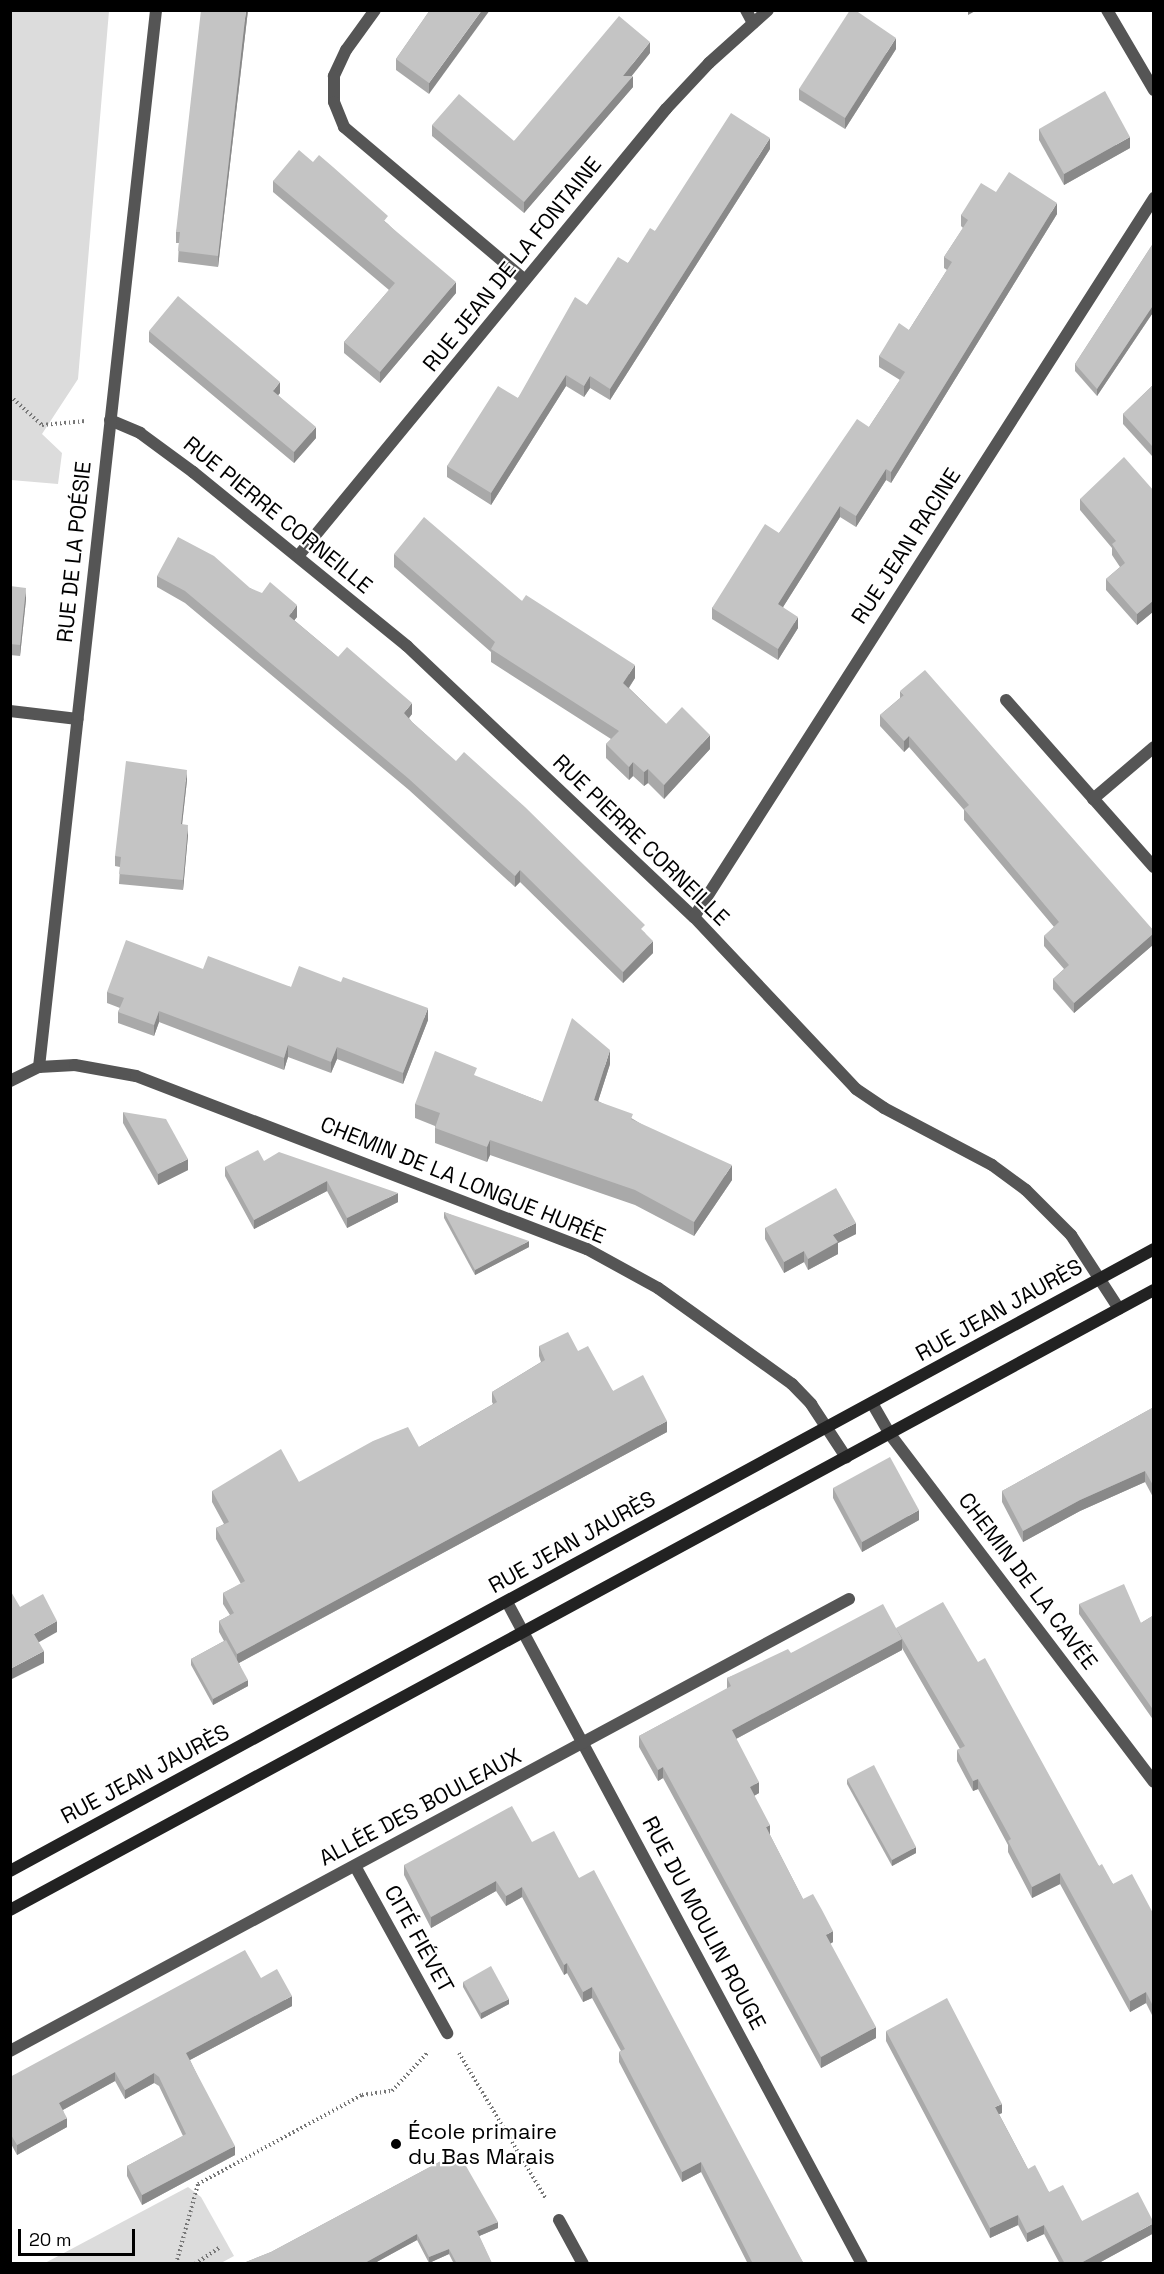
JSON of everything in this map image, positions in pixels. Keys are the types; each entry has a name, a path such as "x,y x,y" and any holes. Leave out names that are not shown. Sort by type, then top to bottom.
{"main road":[{"name":"RUE JEAN JAURÈS","path":"10,1871 1154,1249"},
{"path":"10,1910 1154,1290"}],"street":[{"name":"RUE DE LA POÉSIE","path":"39,1067 156,10"},
{"path":"375,10 346,50 334,76 334,102 344,127 525,280"},
{"path":"746,10 753,23"},
{"name":"RUE JEAN DE LA FONTAINE","path":"299,555 688,84 768,10"},
{"path":"1107,10 1154,90"},
{"name":"RUE JEAN RACINE","path":"694,917 1154,198"},
{"name":"RUE PIERRE CORNEILLE","path":"110,420 152,441 299,555 421,659 694,917 856,1089 1009,1176 1071,1235 1119,1309"},
{"path":"1006,700 1154,867"},
{"path":"10,711 78,719"},
{"path":"1093,799 1154,747"},
{"name":"CHEMIN DE LA LONGUE HURÉE","path":"39,1067 85,1066 136,1076 587,1249 658,1288 792,1384 827,1428 846,1457"},
{"path":"10,1081 39,1067"},
{"name":"CHEMIN DE LA CAVÉE","path":"872,1403 889,1433 1154,1782"},
{"name":"ALLÉE DES BOULEAUX","path":"10,2051 849,1599"},
{"name":"RUE DU MOULIN ROUGE","path":"507,1602 862,2264"},
{"name":"CITÉ FIÉVET","path":"355,1866 447,2032"},
{"path":"559,2220 583,2264"}],"path":[{"path":"10,396 42,425 110,420"},
{"path":"176,2264 198,2184 362,2095 392,2091 447,2032 559,2220"},
{"path":"195,2264 219,2248"}],"shaded area":[{"path":"10,11 109,11 78,379 42,434 62,453 58,484 11,480"},
{"path":"188,2187 201,2197 234,2256 221,2263 45,2263"}],"building":[{"path":"201,10 246,10 218,256 178,251 180,232 176,232"},
{"path":"430,10 482,10 429,83 396,59"},
{"path":"850,10 855,10 896,38 845,118 799,89"},
{"path":"619,16 650,42 623,76 633,76 524,202 432,125 459,94 514,141"},
{"path":"1105,91 1130,137 1064,174 1039,129"},
{"path":"731,113 770,138 610,389 590,376 584,386 566,375 491,493 447,466 498,386 518,398 575,297 587,305 618,257 628,263 650,228 655,231"},
{"path":"299,150 313,162 319,155 388,216 384,221 456,282 380,372 344,342 395,283 273,181"},
{"path":"1009,172 1057,203 891,472 886,469 856,516 840,506 778,604 798,617 778,649 712,608 765,524 779,533 857,419 869,427 905,372 879,356 899,323 909,330 952,262 944,257 968,220 961,215 981,183 996,192"},
{"path":"1154,242 1154,304 1097,389 1075,364"},
{"path":"178,296 280,382 273,391 316,427 294,452 149,331"},
{"path":"1153,385 1154,445 1152,446 1123,414"},
{"path":"1124,457 1154,491 1154,600 1137,614 1106,579 1125,563 1112,544 1116,541 1080,499"},
{"path":"424,517 522,601 526,595 635,665 623,683 666,724 682,707 710,735 664,785 648,769 644,772 633,762 629,767 606,744 619,731 491,649 495,642 394,554"},
{"path":"178,537 214,556 250,588 262,593 270,582 297,605 289,616 338,657 347,647 412,703 404,713 412,722 456,761 464,752 525,807 645,925 641,929 653,941 623,972 520,870 515,876 409,779 185,591 157,576"},
{"path":"10,586 26,588 20,645 10,644"},
{"path":"925,670 1154,931 1074,1003 1053,979 1069,965 1044,936 1059,922 964,809 969,805 909,736 904,741 880,715 904,695 900,691"},
{"path":"126,761 187,770 181,824 188,825 183,880 119,874 121,857 115,856"},
{"path":"126,940 203,969 208,956 291,987 299,966 341,982 343,977 428,1008 403,1073 337,1047 331,1062 288,1045 284,1058 159,1011 154,1025 118,1012 124,998 107,992"},
{"path":"572,1018 610,1050 594,1100 633,1114 631,1119 732,1165 694,1222 635,1190 490,1140 487,1147 435,1128 440,1113 415,1104 435,1051 477,1068 474,1075 542,1102"},
{"path":"123,1112 166,1119 188,1159 158,1174"},
{"path":"258,1150 264,1161 279,1152 398,1193 347,1218 327,1181 254,1220 225,1167"},
{"path":"836,1188 856,1223 833,1235 838,1242 808,1259 804,1251 784,1262 765,1228"},
{"path":"444,1212 529,1241 475,1270"},
{"path":"568,1332 578,1351 588,1346 613,1391 643,1375 667,1421 237,1654 219,1621 234,1613 223,1593 245,1581 216,1528 229,1522 212,1491 281,1449 299,1482 373,1441 408,1427 419,1447 497,1402 492,1392 545,1360 539,1346"},
{"path":"1154,1407 1154,1487 1145,1471 1080,1500 1023,1531 1002,1491"},
{"path":"890,1457 919,1510 862,1542 833,1488"},
{"path":"1124,1584 1141,1623 1154,1615 1154,1711 1079,1604"},
{"path":"10,1590 20,1607 43,1594 57,1621 34,1634 44,1651 10,1669"},
{"path":"943,1602 978,1662 985,1658 1099,1866 1102,1864 1113,1884 1132,1874 1154,1915 1154,2008 1146,1992 1130,2001 1060,1873 1032,1887 1008,1841 1011,1839 978,1779 973,1781 957,1750 965,1746 896,1628"},
{"path":"883,1604 902,1639 732,1730 759,1782 750,1787 770,1825 766,1827 803,1899 813,1894 822,1910 833,1931 826,1935 876,2027 821,2057 663,1767 658,1770 639,1736 731,1686 727,1678 788,1649 791,1653"},
{"path":"226,1640 248,1680 213,1699 191,1659"},
{"path":"874,1765 916,1847 892,1860 847,1779"},
{"path":"512,1806 532,1842 554,1831 579,1878 594,1870 804,2264 753,2264 701,2162 682,2172 619,2052 625,2049 592,1987 583,1992 567,1963 564,1965 522,1887 506,1896 496,1881 431,1917 404,1865"},
{"path":"245,1950 261,1978 277,1969 292,1996 186,2053 235,2146 142,2195 127,2166 186,2134 159,2077 154,2073 125,2090 115,2072 59,2103 67,2118 17,2145 10,2133 10,2077"},
{"path":"491,1966 509,1999 481,2013 463,1982"},
{"path":"947,1998 1002,2104 995,2107 1028,2169 1035,2165 1049,2192 1063,2185 1082,2221 1138,2192 1154,2223 1079,2264 1065,2264 1044,2225 1027,2233 1018,2215 990,2228 886,2031"},
{"path":"458,2152 498,2222 477,2231 492,2263 457,2264 449,2249 429,2257 417,2234 363,2264 241,2264 271,2252"}],"place":[{"name":"École primaire du Bas Marais","path":"396,2144"}]}
